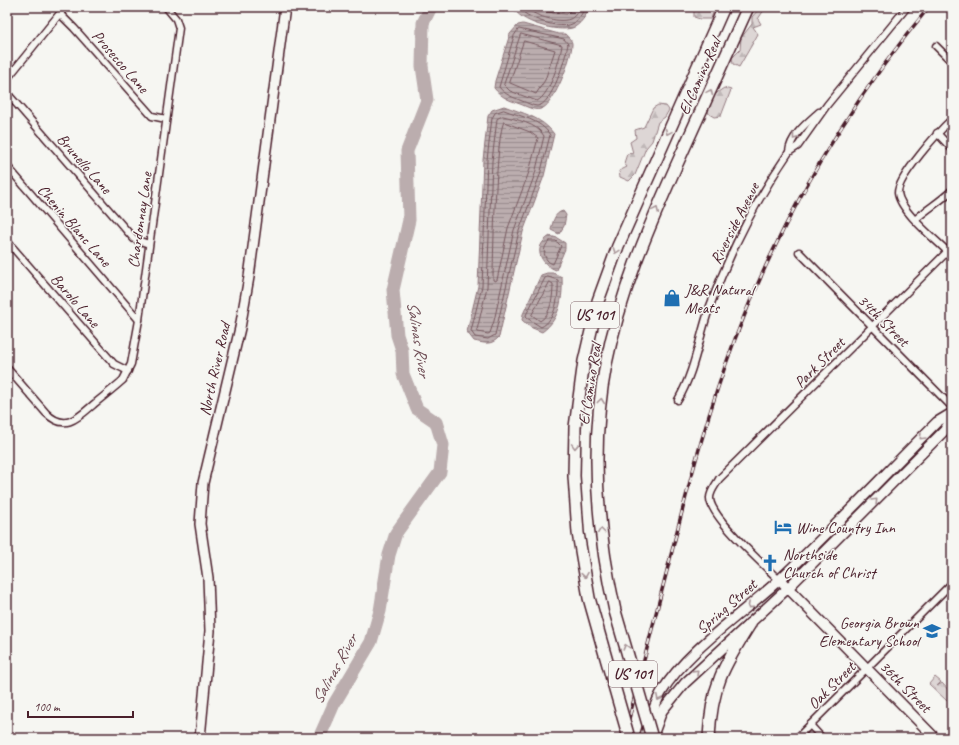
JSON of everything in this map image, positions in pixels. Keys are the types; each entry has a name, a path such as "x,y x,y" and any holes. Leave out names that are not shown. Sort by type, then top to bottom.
{"highway":[{"name":"El Camino Real","path":"629,738 589,598 578,532 574,476 575,428 584,361 598,301 618,246 724,7"},
{"name":"El Camino Real","path":"652,738 615,611 600,528 597,466 598,429 605,365 616,320 632,269 648,228 748,7"},
{"path":"709,738 711,707 717,685 734,650 750,624"}],"main road":[{"name":"North River Road","path":"200,738 210,631 208,578 200,524 203,483 240,328 249,277 284,7"},
{"name":"Spring Street","path":"644,738 661,693 676,673 691,657 779,580 937,422 952,413"},
{"name":"Spring Street","path":"652,738 662,711 672,696 711,657 750,624 788,588 944,431 952,418"},
{"name":"36th Street","path":"779,580 935,738"}],"street":[{"path":"7,79 65,7"},
{"name":"Chardonnay Lane","path":"7,368 53,420 68,422 77,419 124,380 128,371 139,320 179,28 177,22 166,7"},
{"name":"Riverside Avenue","path":"678,400 688,383 697,347 719,281 746,221 788,152 798,146 827,105 906,7"},
{"name":"Prosecco Lane","path":"60,14 152,116 166,119"},
{"path":"936,46 952,62"},
{"name":"Brunello Lane","path":"7,93 134,239 149,244"},
{"path":"950,250 916,220 903,205 898,193 900,183 937,133 952,119"},
{"path":"937,133 952,148"},
{"name":"Chenin Blanc Lane","path":"7,166 139,320"},
{"path":"916,220 929,206 939,203 952,190"},
{"name":"Barolo Lane","path":"7,241 114,364 128,371"},
{"name":"Park Street","path":"710,498 719,479 950,250"},
{"name":"34th Street","path":"799,252 952,407"},
{"name":"36th Street","path":"710,498 715,513 779,580"},
{"name":"Oak Street","path":"797,738 952,583"},
{"path":"810,725 822,738"}],"green space":[{"path":"694,7 715,7 711,19 700,19 694,17"},
{"path":"756,7 766,7 758,19 761,24 753,27 758,34 739,67 733,64 732,58 740,50 741,38 752,24 752,17 758,10"},
{"path":"724,88 731,90 721,116 714,117 709,114 706,104"},
{"path":"658,105 666,106 669,110 665,117 658,122 652,141 646,148 635,175 629,181 620,177 619,171 627,167 624,163 627,154 633,153 630,142 636,138 635,130 644,127 653,108"},
{"path":"935,677 941,682 937,686 942,683 952,694 952,697 947,701 929,684"}],"water":[{"path":"513,7 590,7 585,16 575,27 557,29 540,25 523,18"},
{"path":"523,24 559,34 565,34 572,43 569,59 562,79 548,104 540,109 532,109 509,100 494,88 510,34 518,25"},
{"path":"504,106 525,113 544,123 554,134 544,176 523,232 499,337 493,342 484,343 474,341 467,332 478,286 483,160 488,116 492,110"},
{"path":"563,211 566,215 564,226 559,234 551,230 556,216"},
{"path":"550,236 565,243 565,249 556,270 546,264 540,255 541,245 544,240"},
{"path":"553,273 562,277 562,293 557,314 548,327 542,332 530,327 522,320 523,314 541,275"}],"waterway":[{"name":"Salinas River","path":"319,738 334,704 371,642 380,611 389,555 396,533 440,472 443,445 436,422 417,409 403,374 402,350 397,335 393,290 409,220 407,151 427,100 422,66 423,23 431,7"}],"railway":[{"path":"624,738 700,444 735,339 753,294 773,250 818,165 871,84 929,7"}],"place":[{"name":"J&R Natural Meats","path":"672,298"},
{"name":"Wine Country Inn","path":"783,527"},
{"name":"Northside Church of Christ","path":"770,563"},
{"name":"Georgia Brown Elementary School","path":"932,631"}]}
